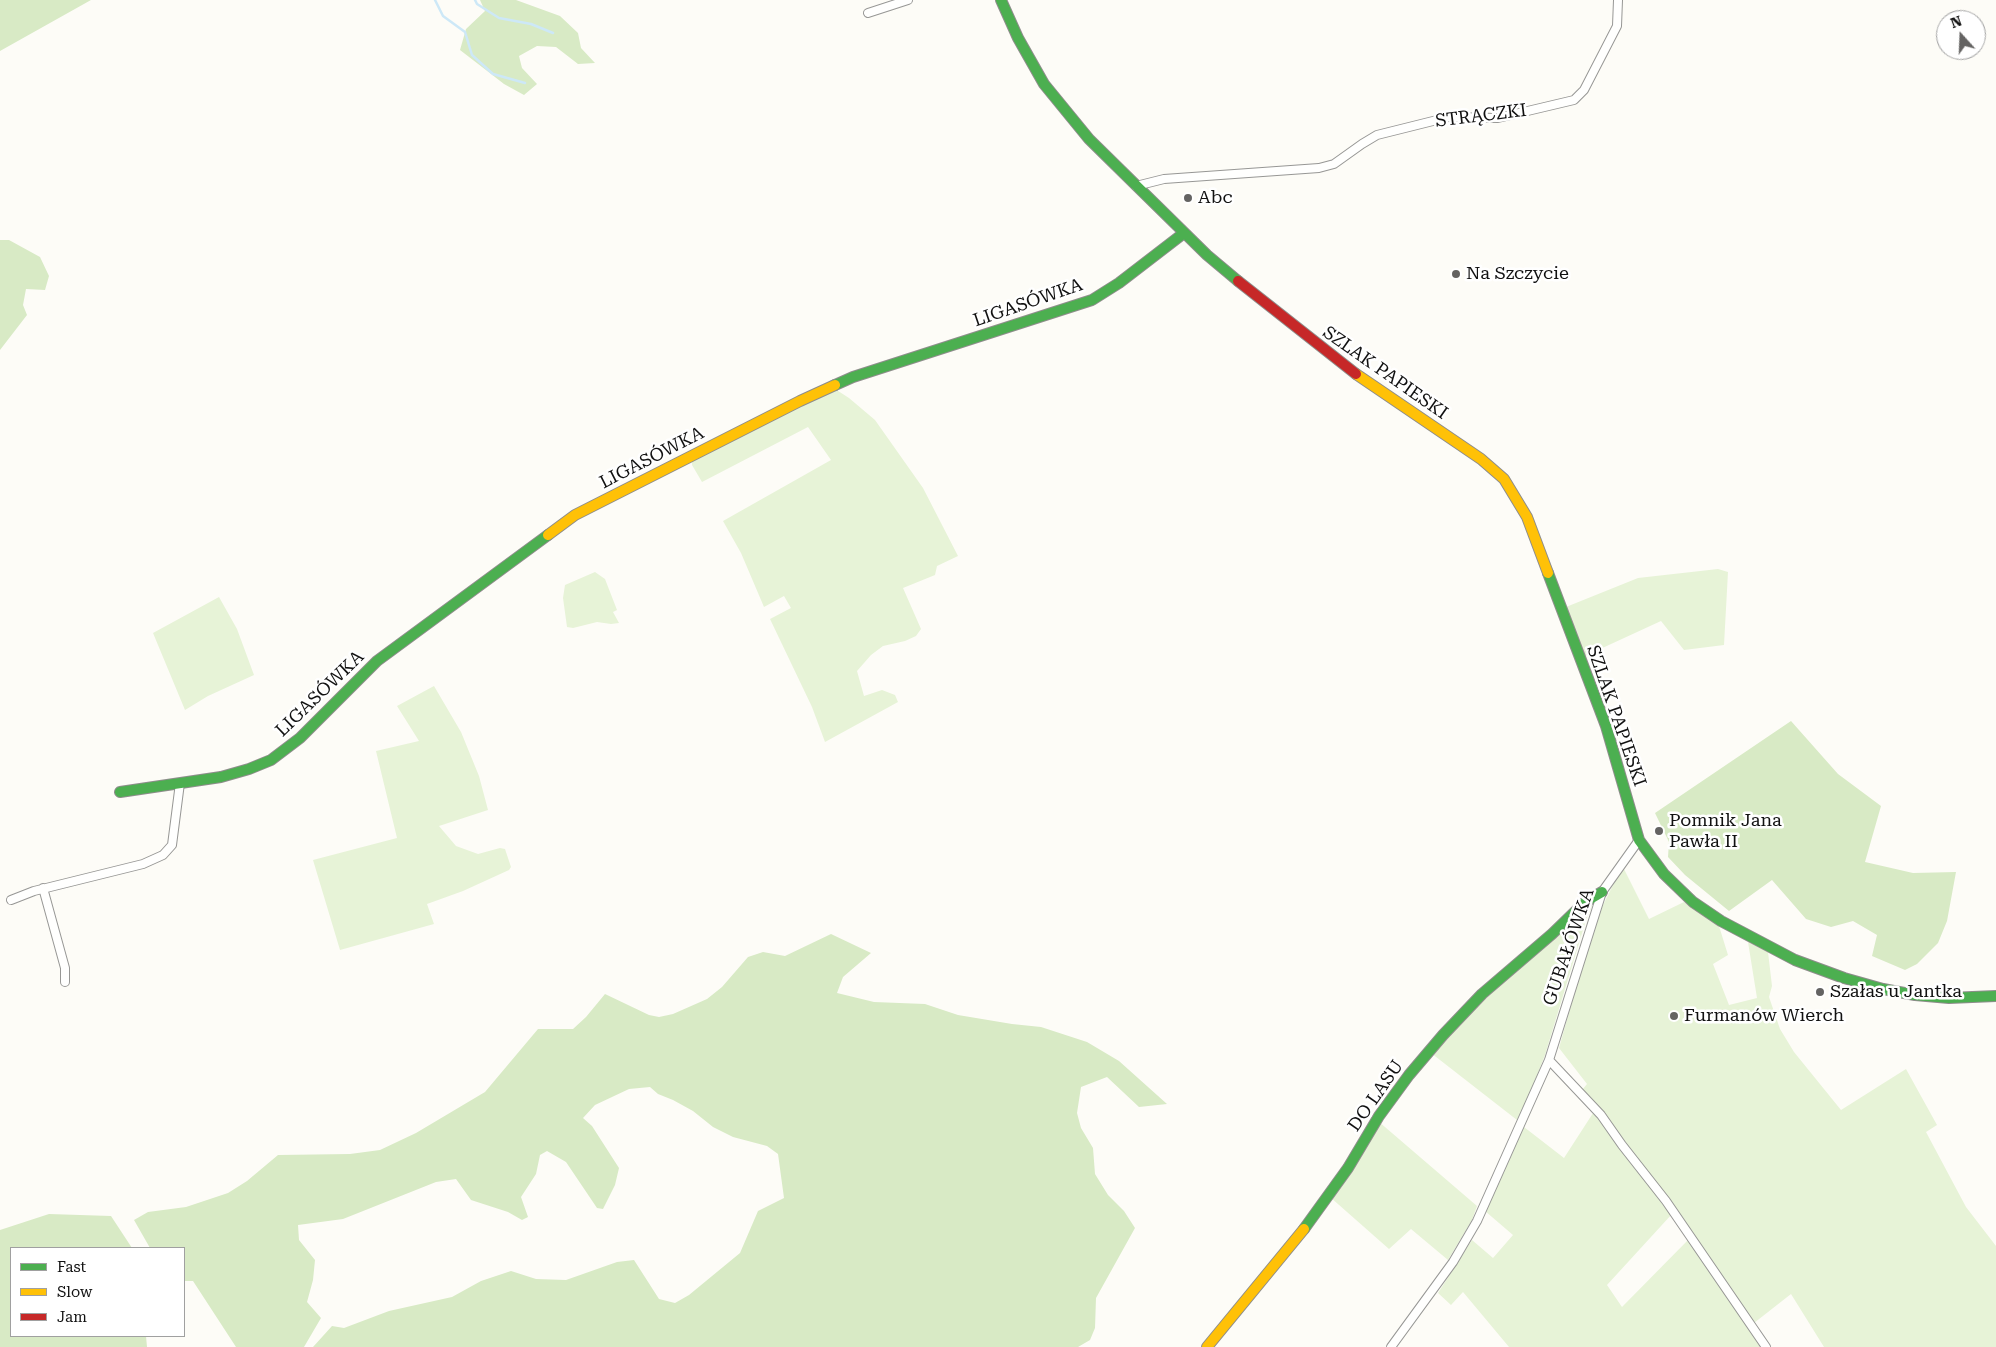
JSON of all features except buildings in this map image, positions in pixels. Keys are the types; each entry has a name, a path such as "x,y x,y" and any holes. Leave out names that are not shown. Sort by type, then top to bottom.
{"street":[{"path":"868,12 908,0"},
{"name":"SZLAK PAPIESKI","path":"1001,0 1018,38 1044,84 1089,139 1207,256 1351,371 1481,459 1504,479 1527,517 1606,726 1639,840"},
{"name":"STRĄCZKI","path":"1136,186 1164,178 1319,168 1334,164 1377,135 1449,117 1498,118 1574,100 1584,90 1617,26 1618,0"},
{"name":"LIGASÓWKA","path":"120,792 237,773 262,765 278,756 300,738 377,661 575,515 839,383 1092,300 1120,283 1184,234"},
{"path":"11,900 43,888 143,864 163,855 172,845 180,783"},
{"path":"1639,840 1664,874 1706,913 1795,960 1844,978 1900,993 1949,998 1996,996"},
{"name":"GUBAŁÓWKA","path":"1391,1347 1453,1262 1476,1221 1549,1060 1602,892 1639,840"},
{"path":"43,888 65,968 64,982"},
{"name":"DO LASU","path":"1213,1345 1295,1241 1348,1168 1378,1116 1409,1075 1482,994 1527,957 1585,902 1602,892"},
{"path":"1549,1060 1601,1116 1666,1200 1766,1347"}],"green space":[{"path":"0,0 91,0 0,51"},
{"path":"480,0 516,0 560,16 578,33 581,48 595,63 578,64 556,47 537,46 519,56 522,68 537,84 524,95 504,84 460,50 466,29 485,11"},
{"path":"0,240 9,240 40,257 49,276 45,290 26,289 23,305 27,315 0,350"},
{"path":"835,389 875,420 923,488 958,556 937,566 935,575 903,588 921,629 916,636 905,641 883,646 871,655 857,671 864,696 882,690 895,695 898,702 825,742 812,707 770,619 791,608 784,596 764,607 741,553 723,521 831,460 808,427 702,482 692,465 692,461"},
{"path":"1718,569 1728,572 1724,645 1684,650 1661,621 1585,656 1566,607 1638,578"},
{"path":"595,572 605,579 617,610 613,612 619,623 597,622 573,628 567,627 563,598 565,585"},
{"path":"219,597 237,629 254,675 208,696 185,710 153,633"},
{"path":"434,686 461,732 479,776 488,810 439,826 456,846 478,854 500,848 505,849 511,867 509,870 463,891 427,904 434,924 340,950 313,860 397,838 376,751 419,741 397,706"},
{"path":"1791,721 1838,774 1881,806 1865,862 1913,873 1956,872 1947,921 1938,943 1917,964 1905,970 1872,956 1877,935 1853,921 1831,927 1806,919 1772,880 1729,911 1685,875 1668,857 1669,842 1655,813"},
{"path":"1624,869 1649,919 1684,902 1719,926 1728,955 1713,964 1729,1005 1757,998 1748,942 1768,952 1772,986 1769,997 1780,1029 1794,1052 1841,1110 1906,1069 1937,1125 1926,1132 1966,1207 1996,1246 1996,1347 1824,1347 1791,1294 1754,1323 1677,1209 1582,1090 1587,1084 1559,1048 1583,962 1602,907 1614,883"},
{"path":"1592,902 1593,904 1586,920 1545,1055 1529,1096 1517,1120 1431,1053 1463,1016"},
{"path":"831,934 871,953 843,977 837,993 874,1002 925,1004 958,1015 1041,1027 1087,1042 1119,1061 1167,1104 1139,1107 1107,1077 1081,1087 1077,1113 1081,1128 1093,1148 1095,1174 1108,1195 1124,1211 1135,1228 1096,1298 1095,1328 1090,1340 1078,1347 313,1347 332,1326 344,1328 389,1311 452,1297 481,1281 511,1271 536,1279 566,1280 617,1262 634,1260 659,1299 675,1303 689,1295 740,1253 758,1211 784,1198 778,1154 767,1146 733,1137 713,1127 693,1111 658,1094 650,1087 629,1089 595,1105 583,1118 592,1126 619,1168 615,1185 603,1209 597,1208 566,1162 547,1151 540,1155 536,1174 521,1197 528,1217 522,1220 508,1212 471,1200 456,1179 436,1182 343,1219 298,1225 299,1240 315,1260 313,1280 307,1302 321,1318 304,1347 236,1347 193,1281 185,1281 185,1247 149,1247 134,1220 148,1212 186,1207 228,1193 247,1181 278,1155 350,1154 380,1150 416,1133 485,1092 538,1029 573,1029 605,994 649,1015 659,1017 673,1014 707,999 722,987 748,957 763,952 785,956"},
{"path":"1595,1110 1672,1214 1607,1285 1622,1307 1689,1239 1762,1347 1509,1347 1463,1292 1451,1305 1438,1293 1472,1240 1493,1258 1513,1235 1485,1211 1524,1127 1564,1158"},
{"path":"1378,1121 1477,1206 1472,1220 1448,1260 1411,1229 1389,1249 1330,1197"},
{"path":"49,1214 111,1216 131,1247 10,1247 10,1337 146,1337 147,1347 0,1347 0,1230"}],"waterway":[{"path":"435,0 443,16 465,32 472,55 493,74 525,83"},
{"path":"475,0 477,4 499,18 531,24 553,33"}],"traffic: fast":[{"path":"1001,0 1018,38 1044,84 1089,139 1207,255 1238,281"},
{"path":"835,385 853,377 1092,300 1119,283 1184,233"},
{"path":"120,792 221,777 271,760 300,738 377,661 548,535"},
{"path":"1548,573 1606,726 1639,840 1664,874 1693,902 1721,921 1795,960 1844,978 1883,989 1915,995 1949,998 1996,996"},
{"path":"1304,1229 1348,1168 1379,1116 1409,1075 1443,1035 1482,994 1552,934 1585,902 1602,892"}],"traffic: slow":[{"path":"1356,374 1481,459 1504,479 1527,517 1548,573"},
{"path":"548,535 575,515 835,385"},
{"path":"1207,1347 1304,1229"}],"traffic: jam":[{"path":"1238,281 1356,374"}],"place":[{"name":"Abc","path":"1188,198"},
{"name":"Na Szczycie","path":"1456,274"},
{"name":"Pomnik Jana Pawła II","path":"1659,831"},
{"name":"Szałas u Jantka","path":"1820,992"},
{"name":"Furmanów Wierch","path":"1674,1016"}]}
